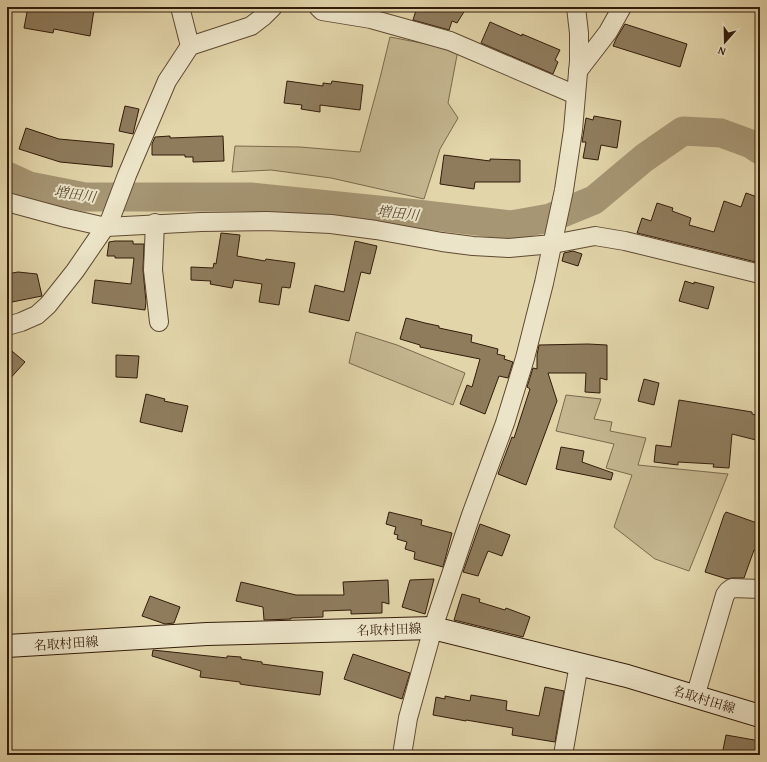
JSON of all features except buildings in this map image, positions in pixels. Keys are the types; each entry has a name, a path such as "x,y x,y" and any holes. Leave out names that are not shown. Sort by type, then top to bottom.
{"main road":[{"name":"名取村田線","path":"7,646 207,634 433,628 627,676 760,716"}],"street":[{"path":"180,7 190,46"},
{"path":"7,326 37,315 48,305 75,271 108,223 167,81 190,46 251,26 273,7"},
{"path":"318,7 322,11 371,19 450,41 576,95"},
{"path":"402,755 408,718 433,628 505,423 521,372 544,283 564,190 573,130 578,71 579,33 576,7"},
{"path":"578,71 608,32 622,7"},
{"path":"7,202 58,216 108,223 266,221 331,224 472,246 509,248 554,240 595,236 633,243 760,274"},
{"path":"155,223 153,270 159,322"},
{"path":"695,697 725,595 732,588 760,590"},
{"path":"563,755 579,664"}],"shaded area":[{"path":"390,37 458,50 448,103 458,118 440,149 424,199 331,178 271,170 232,172 235,146 300,147 360,152"},
{"path":"356,332 397,345 465,373 453,405 349,363"},
{"path":"566,395 601,399 594,419 612,422 610,431 646,438 638,465 728,474 689,571 655,559 614,527 632,475 606,468 614,444 556,431"}],"waterway":[{"name":"増田川","path":"7,176 29,186 85,197 251,197 511,225 550,218 594,200 644,158 683,131 721,133 751,144 760,150"}]}
